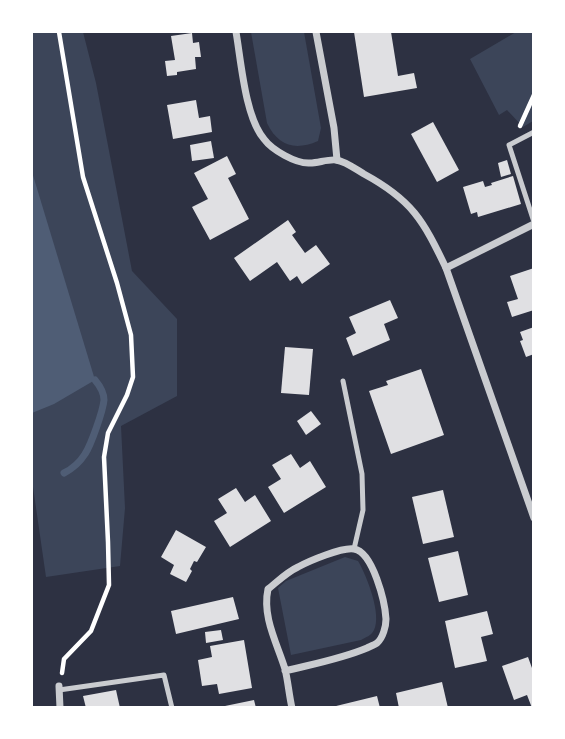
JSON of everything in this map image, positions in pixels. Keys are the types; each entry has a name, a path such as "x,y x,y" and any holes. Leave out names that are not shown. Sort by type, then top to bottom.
{"street":[{"path":"236,32 255,126 265,141 287,157 306,164 337,160 384,185 418,215 430,234 446,268 534,518"},
{"path":"316,32 334,128 337,160"},
{"path":"446,268 534,223"},
{"path":"285,670 350,655 377,644 383,634 386,620 378,583 367,558 354,548 336,551 297,567 268,589 266,598 270,629 285,670 292,708"},
{"path":"59,688 60,708"}],"lane":[{"path":"534,132 509,145 534,223"},
{"path":"343,381 362,474 363,510 354,548"},
{"path":"59,688 164,675 172,708"}],"path":[{"path":"59,32 83,177 131,335 133,377 108,433 104,457 108,585 91,631 64,659 59,688"},
{"path":"509,145 534,95"}],"shaded area":[{"path":"32,32 83,32 96,83 132,271 177,319 177,396 121,426 125,508 120,566 46,577 32,480"},
{"path":"251,32 304,32 321,128 318,141 295,146 282,141 271,131 267,123"},
{"path":"516,32 533,32 533,121 523,127 507,110 499,115 470,59"},
{"path":"32,172 95,380 54,404 32,413"},
{"path":"345,557 358,561 365,576 375,606 374,630 361,640 291,655 278,588 286,581"}],"building":[{"path":"354,32 391,32 398,76 414,73 417,88 364,97"},
{"path":"192,33 193,43 199,42 201,57 195,57 196,69 167,76 165,61 175,60 171,36"},
{"path":"196,100 199,118 210,116 212,132 173,139 167,105"},
{"path":"433,122 459,170 437,182 411,134"},
{"path":"211,141 214,158 192,161 190,145"},
{"path":"227,156 236,174 228,178 249,219 210,240 192,207 208,199 194,173"},
{"path":"507,160 511,174 501,177 498,163"},
{"path":"513,176 521,204 478,217 477,212 471,214 463,187 483,181 485,187"},
{"path":"288,220 296,232 292,235 305,253 316,245 330,264 302,284 297,276 290,281 277,262 250,281 234,258"},
{"path":"534,268 534,310 512,317 507,302 518,299 510,276"},
{"path":"390,300 398,318 384,324 390,340 353,356 346,338 356,333 349,317"},
{"path":"534,327 534,354 526,357 520,341 523,340 520,332"},
{"path":"285,347 313,349 309,395 281,393"},
{"path":"421,369 444,435 391,454 369,391 388,385 386,381"},
{"path":"311,411 321,424 306,435 297,421"},
{"path":"291,454 300,468 310,461 326,487 284,513 268,487 281,479 272,465"},
{"path":"236,488 245,502 255,495 271,521 230,547 214,521 227,513 218,499"},
{"path":"443,490 454,537 423,544 412,497"},
{"path":"176,530 206,547 197,562 194,561 186,582 170,574 174,565 161,557"},
{"path":"458,551 468,595 439,602 428,558"},
{"path":"233,597 239,619 176,634 171,611"},
{"path":"487,611 493,634 481,637 487,661 455,668 445,621"},
{"path":"221,630 223,640 206,643 205,632"},
{"path":"244,640 252,688 219,694 217,684 202,686 198,660 212,657 210,646"},
{"path":"528,657 532,668 534,667 534,708 527,695 514,700 502,666"},
{"path":"442,682 448,708 399,708 396,693"},
{"path":"116,690 120,708 86,708 83,696"},
{"path":"377,696 380,708 332,708 332,707"},
{"path":"254,700 256,708 225,708 225,706"}],"waterway":[{"path":"64,473 76,465 85,454 99,420 104,397 95,380"}]}
